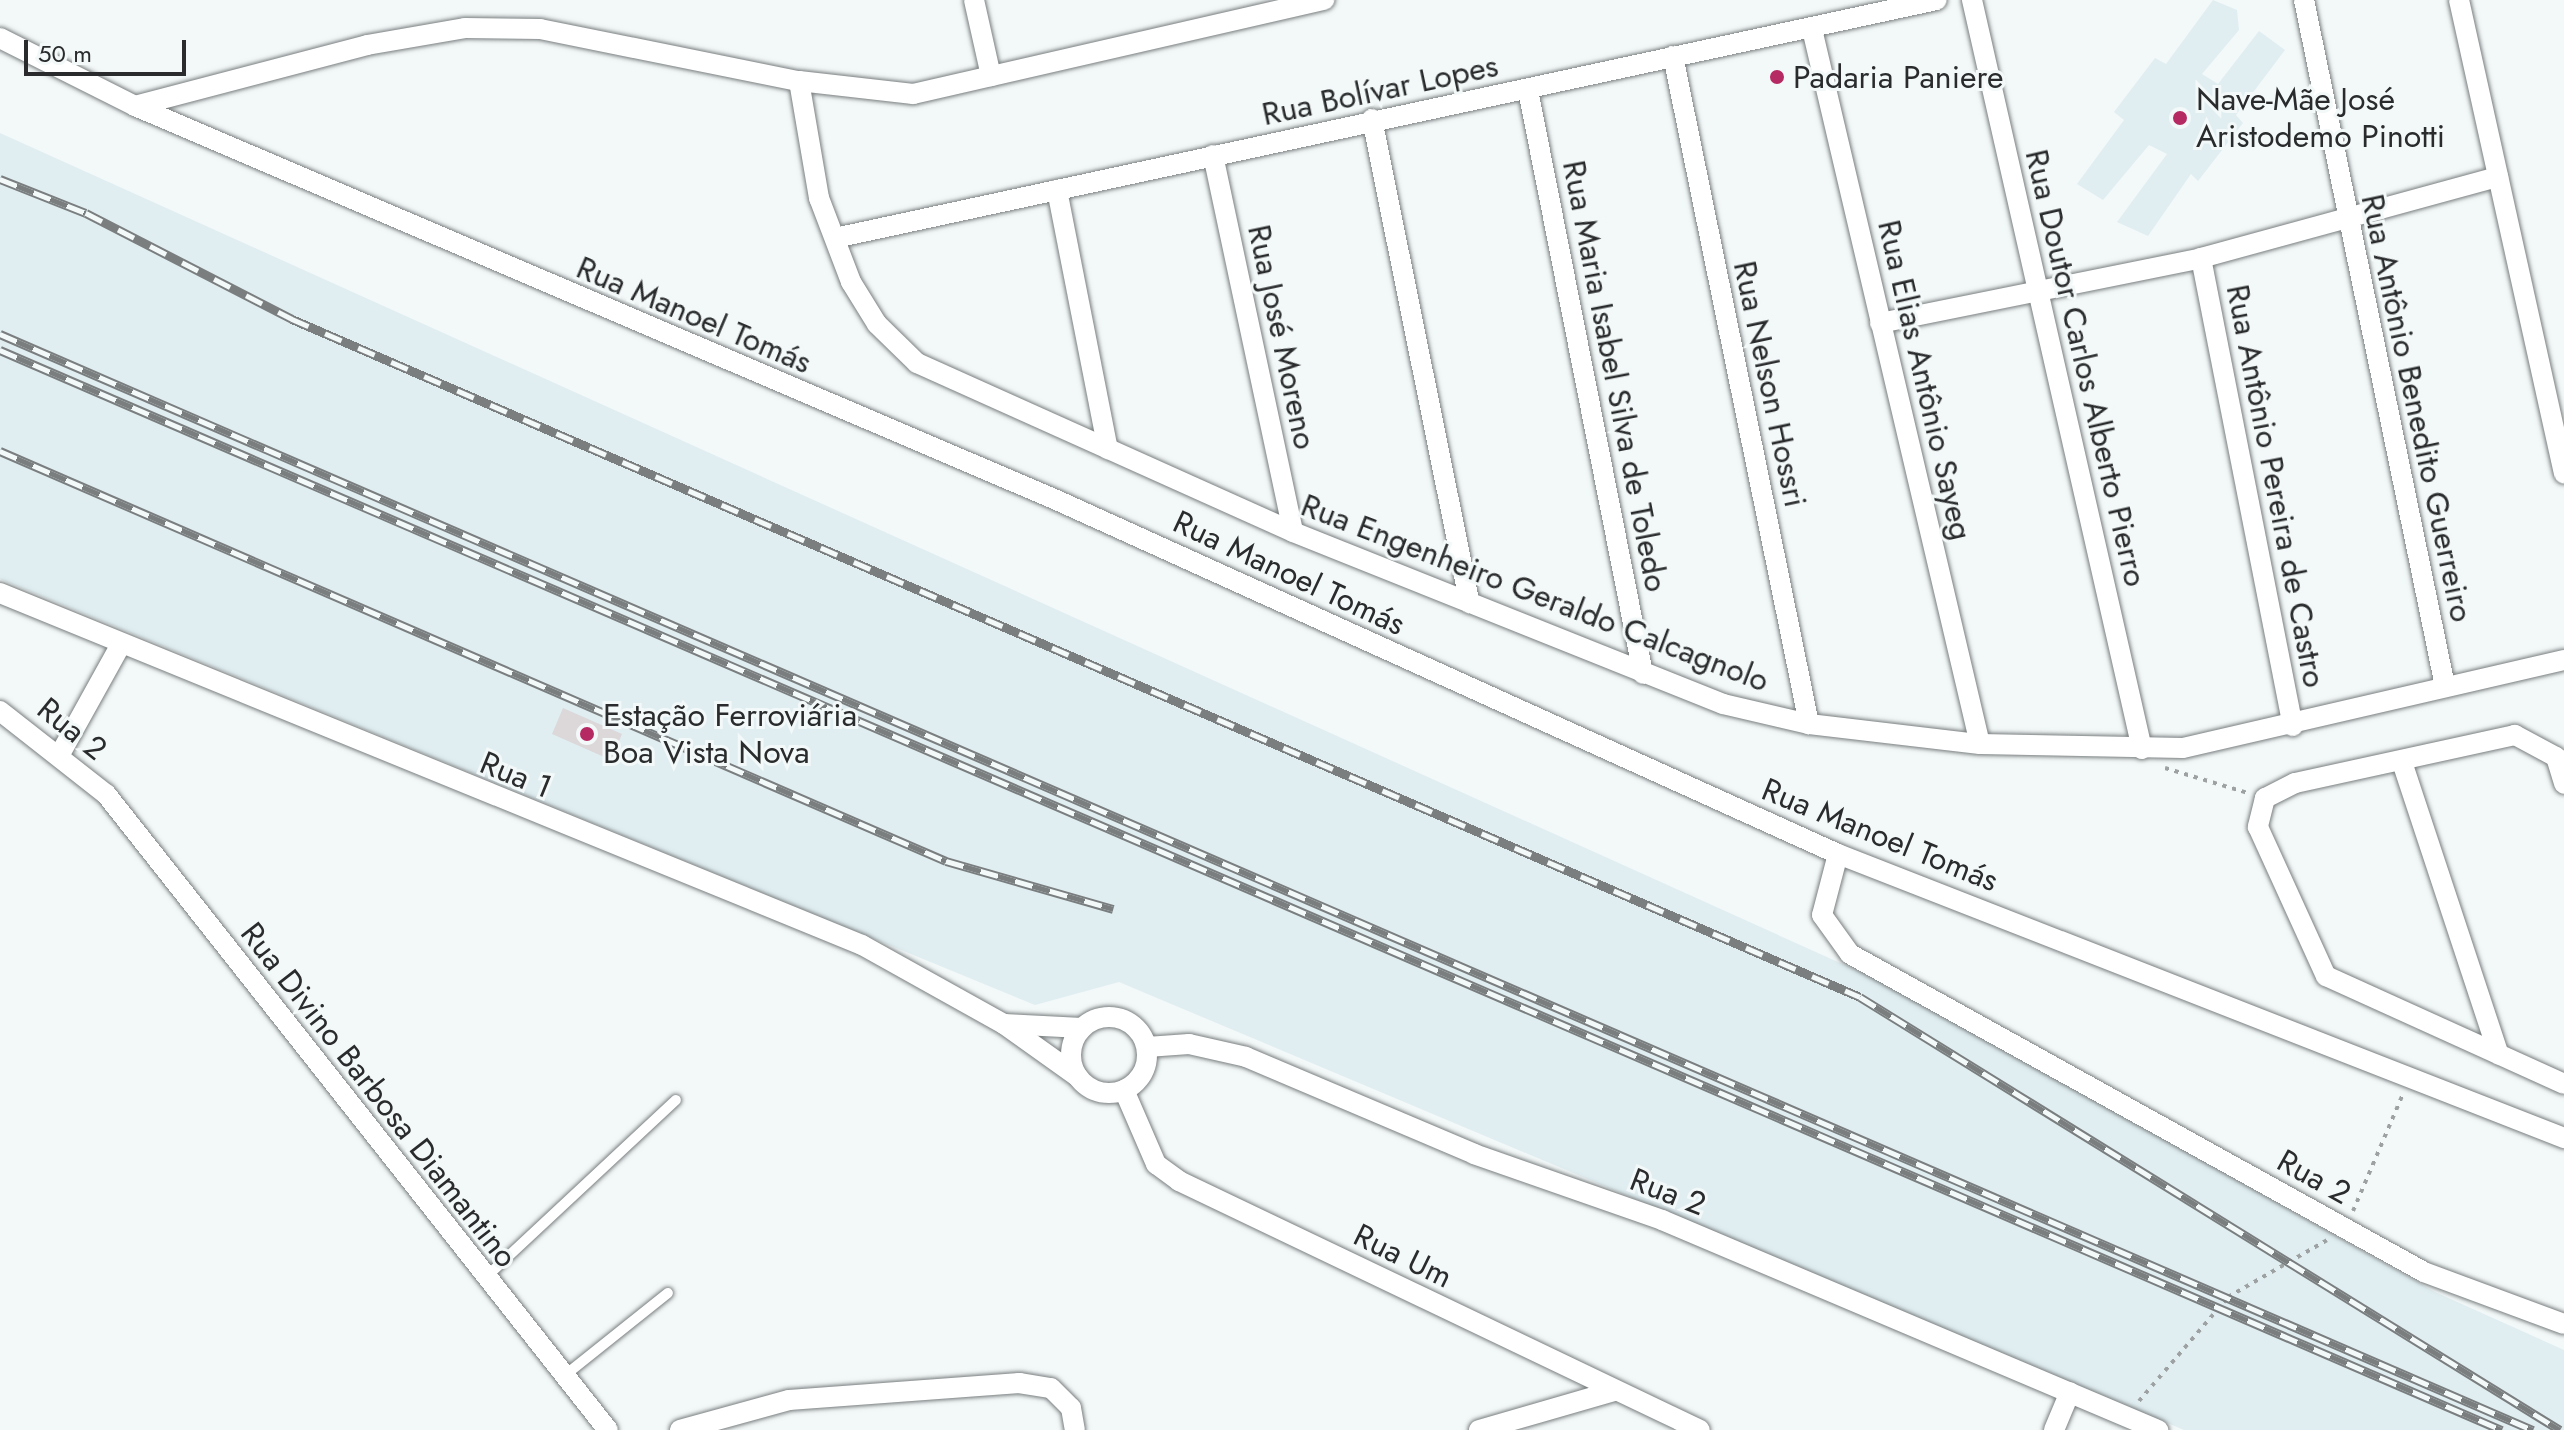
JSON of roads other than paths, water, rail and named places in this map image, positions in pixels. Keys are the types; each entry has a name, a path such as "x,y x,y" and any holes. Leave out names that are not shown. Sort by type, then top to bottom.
{"street":[{"path":"974,0 991,76"},
{"path":"135,106 367,45 465,28 540,29 799,81 913,94 1324,0"},
{"name":"Rua Bolívar Lopes","path":"835,238 1372,119 1528,90 1937,0"},
{"name":"Rua Doutor Carlos Alberto Pierro","path":"1972,0 2142,749"},
{"name":"Rua Antônio Benedito Guerreiro","path":"2304,0 2346,222 2445,686"},
{"path":"2459,0 2564,474"},
{"name":"Rua Elias Antônio Sayeg","path":"1812,29 1980,744"},
{"name":"Rua Manoel Tomás","path":"0,38 135,106 1052,498 1838,854 2564,1138"},
{"name":"Rua Nelson Hossri","path":"1673,56 1809,724"},
{"name":"Rua Engenheiro Geraldo Calcagnolo","path":"799,81 806,148 835,238 877,324 917,363 1293,532 1643,674 1746,712 1809,724 1980,744 2142,749 2293,726 2445,686 2564,660"},
{"name":"Rua Maria Isabel Silva de Toledo","path":"1528,90 1643,674"},
{"path":"1372,119 1470,603"},
{"name":"Rua José Moreno","path":"1213,155 1293,532"},
{"path":"1880,323 2036,287 2201,258 2346,222 2498,177"},
{"path":"1057,190 1108,449"},
{"name":"Rua Antônio Pereira de Castro","path":"2201,258 2293,726"},
{"name":"Rua 1","path":"0,593 120,646 862,945 1004,1024 1077,1076"},
{"path":"59,756 120,646"},
{"name":"Rua 2","path":"0,711 106,794"},
{"path":"2564,784 2560,755 2515,735 2403,765 2295,783 2265,798 2259,835 2326,976 2564,1084"},
{"path":"2403,765 2499,1055"},
{"name":"Rua Divino Barbosa Diamantino","path":"106,794 608,1430"},
{"name":"Rua 2","path":"1838,854 1822,915 1850,954 2435,1277 2564,1324"},
{"path":"1120,1018 1147,1047 1143,1072 1124,1090 1090,1088 1077,1076 1072,1051 1082,1028 1120,1018"},
{"name":"Rua 1","path":"1004,1024 1082,1028"},
{"name":"Rua 2","path":"1147,1047 1189,1044 1246,1057 1474,1154 1662,1220 2158,1430"},
{"name":"Rua Um","path":"1124,1090 1156,1164 1170,1175 1700,1430"},
{"path":"680,1430 789,1400 1019,1383 1051,1388 1071,1408 1075,1430"},
{"path":"1479,1430 1614,1391"},
{"path":"2054,1430 2070,1392"}],"lane":[{"path":"485,1278 676,1100"},
{"path":"564,1376 668,1293"}],"railway":[{"path":"0,179 86,213 292,319 1860,997 2560,1430"},
{"path":"0,334 2533,1430"},
{"path":"0,350 2502,1430"},
{"path":"0,451 946,861 1113,909"}],"place":[{"name":"Padaria Paniere","path":"1777,77"},
{"name":"Nave-Mãe José Aristodemo Pinotti","path":"2180,118"},
{"name":"Estação Ferroviária Boa Vista Nova","path":"587,734"}]}
